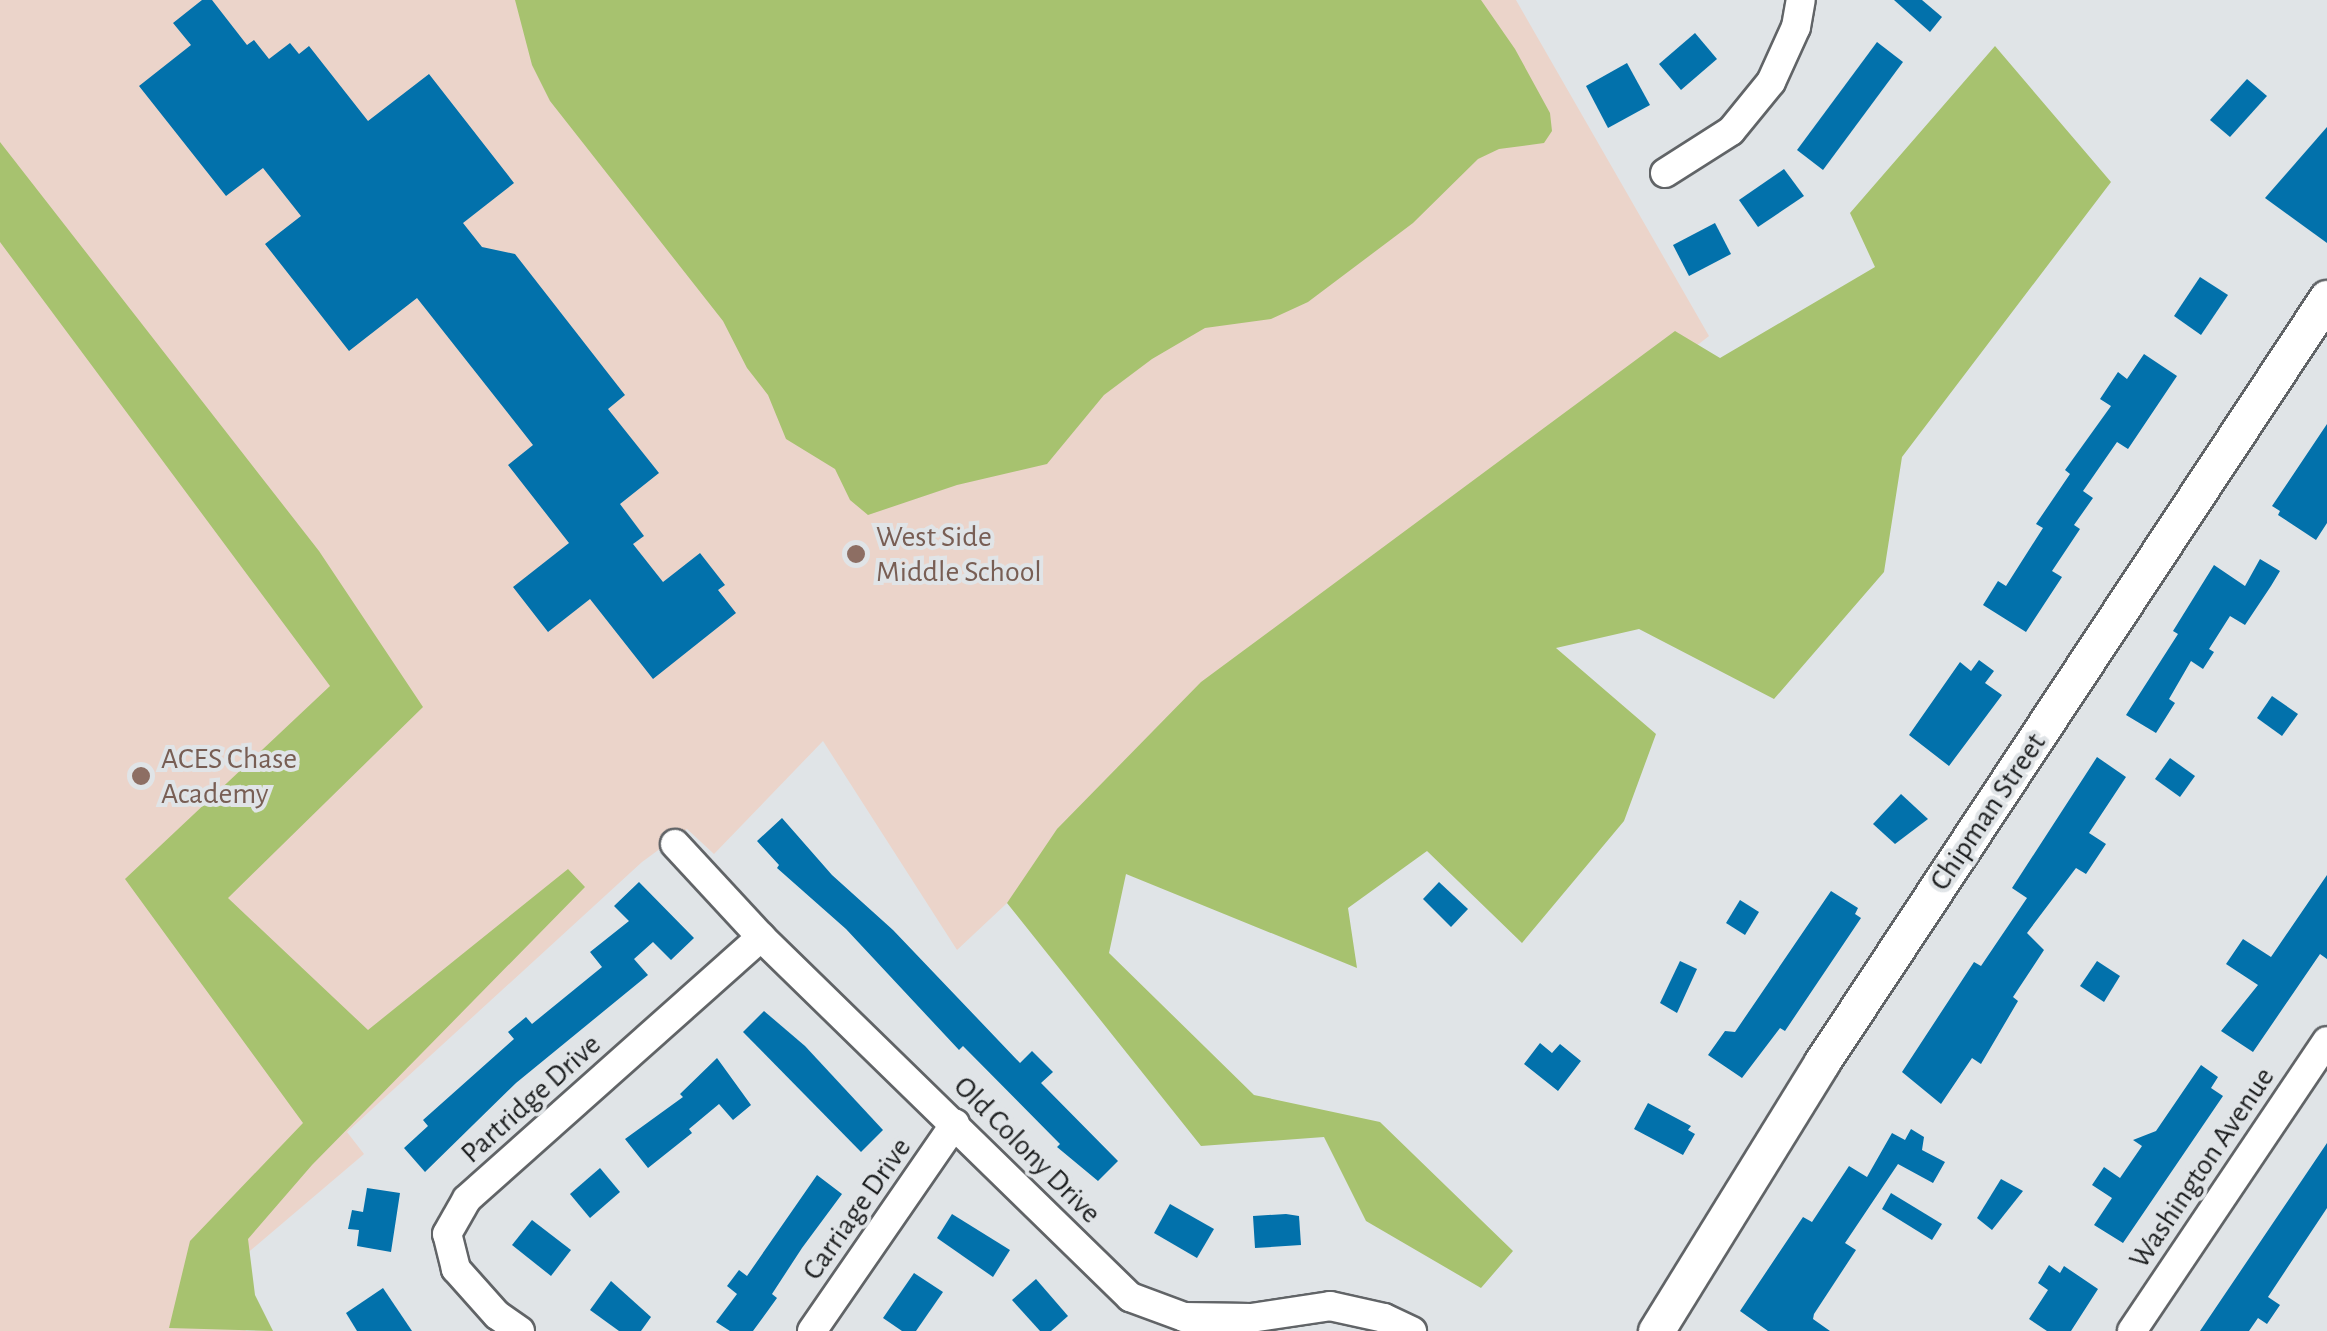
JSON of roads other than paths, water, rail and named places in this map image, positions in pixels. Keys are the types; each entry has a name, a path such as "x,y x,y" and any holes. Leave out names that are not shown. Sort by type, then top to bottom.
{"street":[{"path":"1665,173 1731,131 1771,82 1796,27 1801,0"},
{"name":"Chipman Street","path":"1656,1331 1822,1062 2327,298"},
{"name":"Old Colony Drive","path":"675,844 761,937 1130,1297 1184,1317 1251,1318 1330,1306 1384,1318 1412,1331"},
{"name":"Partridge Drive","path":"520,1331 497,1315 456,1269 447,1234 468,1199 761,937"},
{"name":"Washington Avenue","path":"2132,1331 2327,1042"},
{"name":"Carriage Drive","path":"812,1331 955,1124"}],"place":[{"name":"West Side Middle School","path":"856,554"},
{"name":"ACES Chase Academy","path":"141,776"}]}
